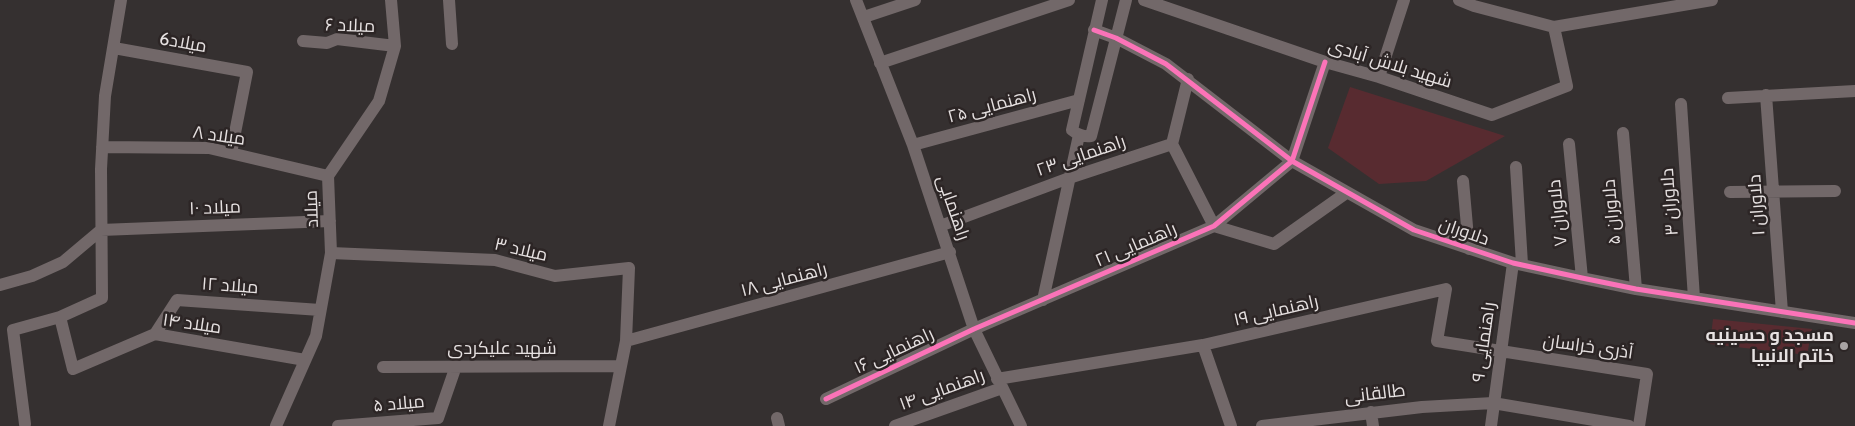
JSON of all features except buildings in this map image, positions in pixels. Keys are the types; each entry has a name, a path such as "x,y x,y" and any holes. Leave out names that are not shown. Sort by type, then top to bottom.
{"street":[{"path":"24,424 13,330 60,317 102,298 102,146 106,96 121,0"},
{"name":"میلاد","path":"276,426 316,336 331,253 328,176 379,102 395,46 391,0"},
{"path":"449,0 452,44"},
{"name":"راهنمایی","path":"856,0 914,145 974,329 1021,426"},
{"path":"864,17 916,0"},
{"path":"880,63 1069,0"},
{"path":"1102,0 1072,130 1086,137 1091,136 1126,0"},
{"name":"شهید بلاش آبادی","path":"1144,0 1325,62 1379,77 1492,115 1567,86 1554,27"},
{"path":"1379,77 1404,0"},
{"path":"1459,0 1474,6 1554,27 1712,0"},
{"name":"دلاوران","path":"1094,30 1116,38 1166,64 1292,161 1414,230 1517,263 1582,278 1636,289 1855,323"},
{"name":"میلاد ۶","path":"303,41 327,43 337,39 395,46"},
{"name":"میلاد6","path":"114,48 247,72 231,154"},
{"path":"1292,161 1325,62"},
{"path":"1188,80 1172,144 1214,226 1274,244 1346,193"},
{"path":"1728,98 1855,90"},
{"name":"دلاوران ۱","path":"1766,95 1782,312"},
{"name":"راهنمایی ۲۵","path":"914,145 1079,100"},
{"name":"دلاوران ۳","path":"1681,104 1694,298"},
{"name":"دلاوران ۵","path":"1623,133 1636,289"},
{"path":"1043,300 1079,135"},
{"name":"راهنمایی ۲۳","path":"940,226 1069,178 1172,144"},
{"name":"دلاوران ۷","path":"1569,144 1582,278"},
{"name":"میلاد ۸","path":"102,146 209,148 328,176"},
{"name":"راهنمایی ۲۱","path":"974,329 1214,226 1292,161"},
{"name":"راهنمایی ۹","path":"1491,426 1500,352 1517,263 1516,167"},
{"path":"1464,180 1469,249"},
{"path":"1730,192 1835,191"},
{"name":"میلاد ۱۰","path":"101,230 330,221"},
{"path":"0,285 32,276 63,262 101,230"},
{"name":"راهنمایی ۱۸","path":"626,341 950,252"},
{"name":"میلاد ۳","path":"331,253 495,260 554,276 629,268 626,341"},
{"name":"راهنمایی ۱۹","path":"1000,383 1203,346 1446,289 1437,341 1500,352"},
{"name":"میلاد ۱۲","path":"155,334 177,300 320,310"},
{"name":"میلاد ۱۴","path":"60,317 73,369 155,334 305,360"},
{"name":"راهنمایی ۱۶","path":"826,399 974,329"},
{"path":"609,426 626,341"},
{"path":"1203,346 1231,426"},
{"name":"آذری خراسان","path":"1500,352 1647,374 1639,426"},
{"name":"میلاد ۵","path":"338,426 438,418 456,366"},
{"name":"شهید علیکردی","path":"383,368 621,366"},
{"name":"راهنمایی ۱۴","path":"895,426 1000,383"},
{"name":"طالقانی","path":"1262,426 1422,406 1493,403 1629,426"},
{"path":"1371,412 1373,426"}],"shaded area":[{"path":"1350,87 1505,136 1426,181 1379,184 1328,148"},
{"path":"1713,319 1812,329 1807,355 1710,344"}],"cycle path":[{"path":"1094,30 1116,38 1166,64 1292,161 1414,230 1513,263 1582,278 1636,289 1855,323"},
{"path":"826,399 974,329 1214,226 1292,161 1325,62"}],"place":[{"name":"مسجد و حسینیه خاتم الانبیا","path":"1844,346"}]}
